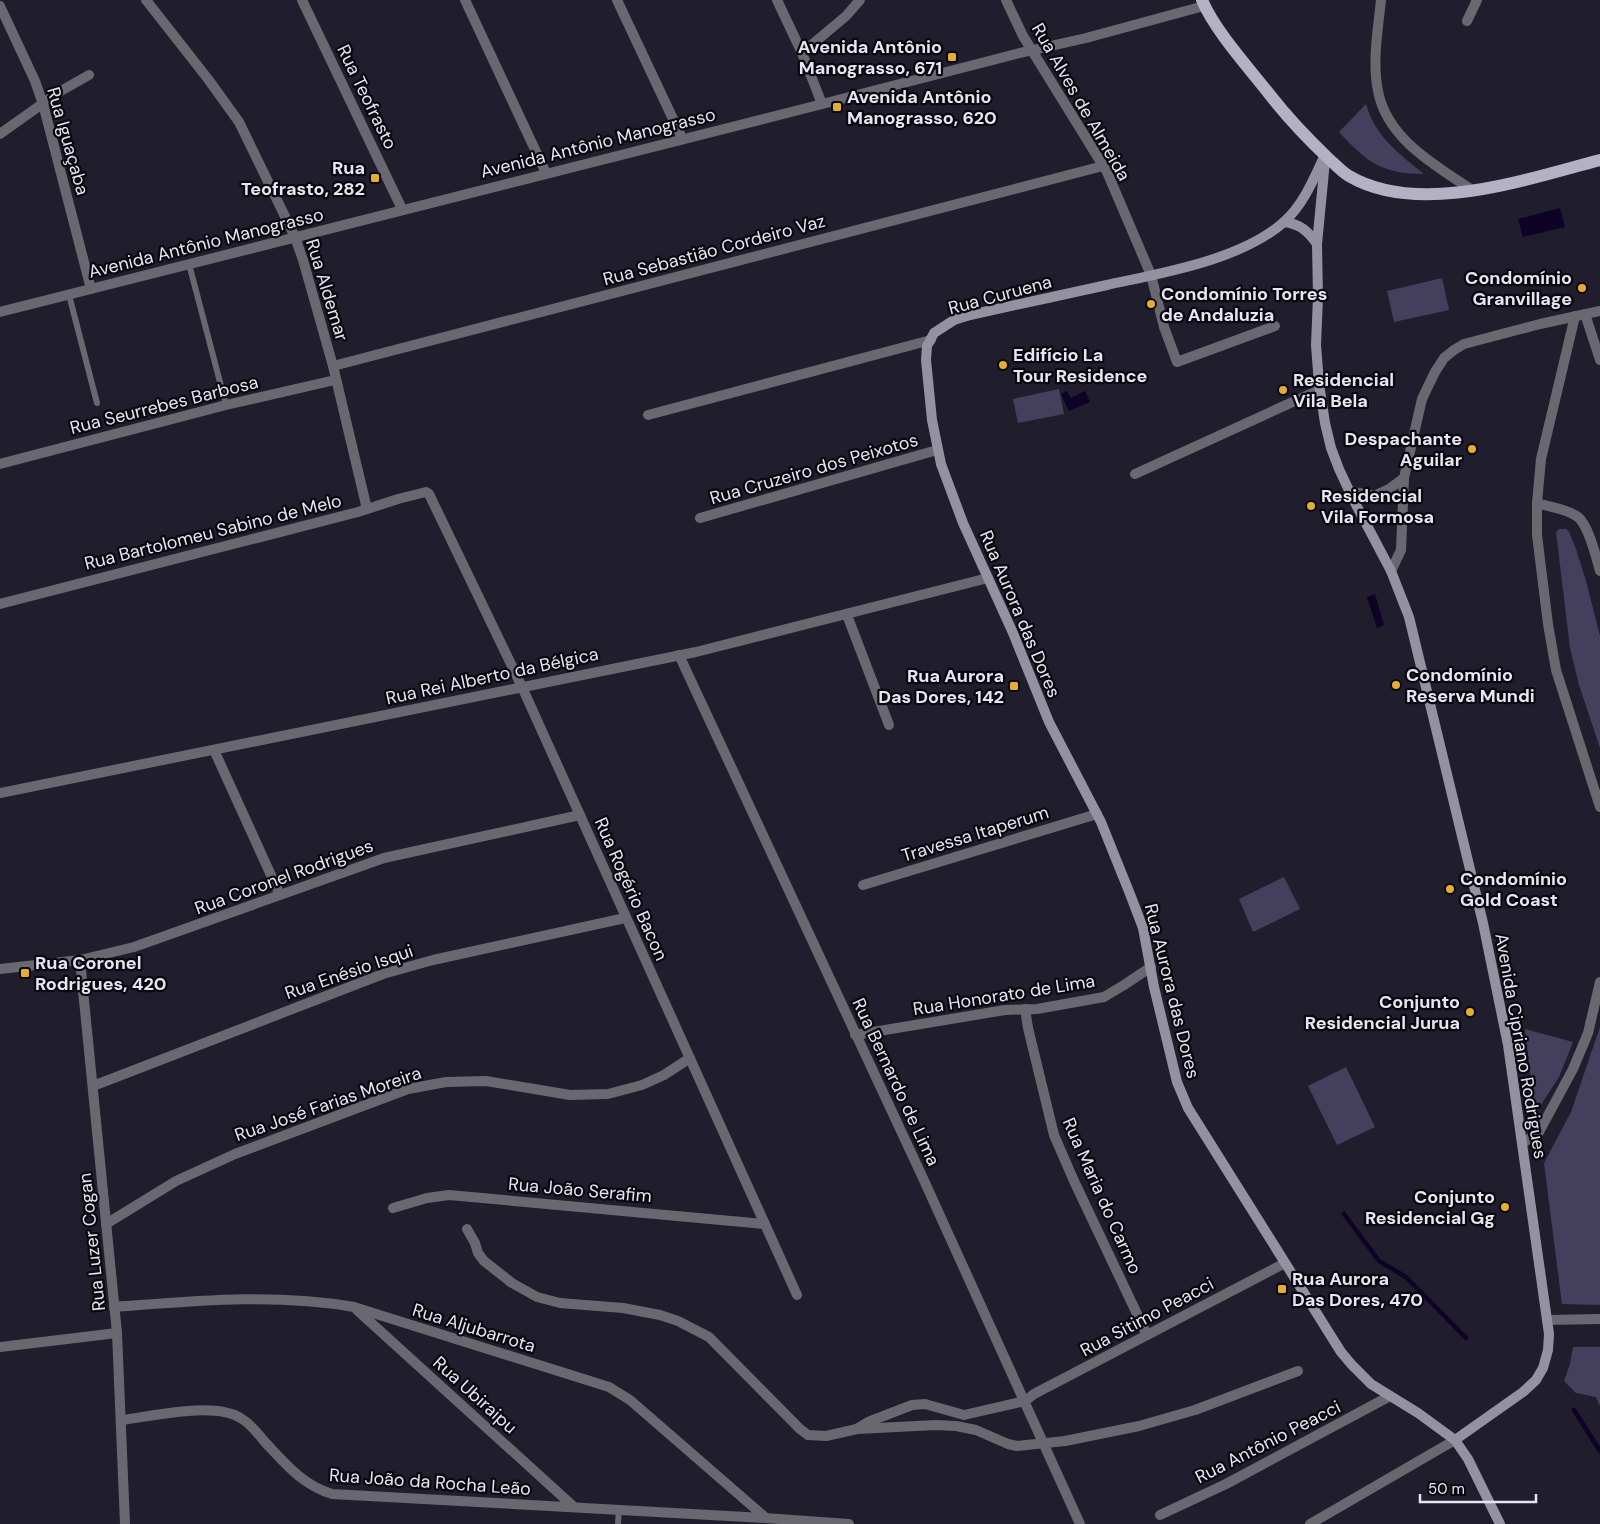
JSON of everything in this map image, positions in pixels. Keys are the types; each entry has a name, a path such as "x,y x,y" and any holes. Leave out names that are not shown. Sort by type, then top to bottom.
{"main road":[{"path":"1203,3 1229,43 1283,111 1347,175 1371,188 1426,194 1485,189 1600,160"},
{"name":"Rua Curuena","path":"931,340 934,333 954,320 1151,275 1220,257 1239,250 1284,222 1301,202 1325,155"},
{"name":"Avenida Cipriano Rodrigues","path":"1325,155 1317,244 1318,297 1316,345 1319,390 1331,448 1349,491 1391,571 1409,617 1483,923 1508,1045 1550,1334 1543,1368 1536,1380 1523,1392 1455,1440"},
{"path":"1284,222 1302,227 1317,244"},
{"name":"Rua Aurora das Dores","path":"931,340 927,346 926,360 932,420 941,464 963,523 1013,633 1048,722 1097,814 1143,928 1177,1082 1188,1108 1341,1352 1352,1366 1371,1384 1418,1413 1455,1440"},
{"path":"1455,1440 1468,1459 1500,1524"}],"street":[{"name":"Rua Aldemar","path":"146,0 239,122 295,237 333,366 367,509"},
{"name":"Rua Teofrasto","path":"302,0 402,210"},
{"path":"465,0 546,173"},
{"path":"617,0 682,138"},
{"path":"777,0 802,53 822,104"},
{"path":"802,53 846,16 860,0"},
{"name":"Rua Alves de Almeida","path":"1006,0 1023,36 1103,166 1151,275 1164,327 1177,362 1275,326"},
{"path":"1380,0 1376,58 1377,91 1384,113 1394,128 1411,146 1434,165 1472,190"},
{"path":"1467,21 1477,0"},
{"name":"Avenida Antônio Manograsso","path":"0,312 682,138 1086,38 1203,3"},
{"name":"Rua Iguaçaba","path":"0,6 35,81 43,104 91,289"},
{"path":"0,134 59,92 89,75"},
{"name":"Rua Sebastião Cordeiro Vaz","path":"333,366 1103,166"},
{"path":"1391,571 1401,550 1404,478 1422,399 1444,358 1464,344 1600,311"},
{"path":"1580,315 1600,360"},
{"path":"1580,315 1541,459 1537,503 1537,535 1548,624 1556,670 1600,807"},
{"name":"Rua Curuena","path":"648,415 931,340"},
{"name":"Rua Seurrebes Barbosa","path":"0,464 226,405 336,380"},
{"path":"1136,474 1319,390"},
{"name":"Rua Cruzeiro dos Peixotos","path":"700,518 937,450"},
{"path":"1349,491 1374,496 1389,489 1404,478"},
{"name":"Rua Bartolomeu Sabino de Melo","path":"0,604 422,493 429,494 432,497"},
{"name":"Rua Rogério Bacon","path":"432,497 522,686 625,918 797,1295"},
{"path":"1537,503 1578,517 1586,527 1600,572"},
{"name":"Rua Rei Alberto da Bélgica","path":"0,793 679,655 847,615 988,578"},
{"path":"847,615 889,725"},
{"name":"Rua Bernardo de Lima","path":"679,655 922,1176 1080,1524"},
{"path":"214,750 280,895"},
{"name":"Travessa Itaperum","path":"863,885 1097,814"},
{"name":"Rua Coronel Rodrigues","path":"0,970 80,960 134,947 384,858 580,815"},
{"name":"Rua Enésio Isqui","path":"93,1086 383,974 433,960 625,918"},
{"name":"Rua Luzer Cogan","path":"80,960 117,1333 126,1523"},
{"name":"Rua Honorato de Lima","path":"855,1035 1004,1010 1037,1009 1104,997 1151,967"},
{"path":"1523,1143 1539,1132 1573,1069 1588,1032 1600,982"},
{"name":"Rua Maria do Carmo","path":"1025,1009 1054,1135 1147,1335"},
{"name":"Rua José Farias Moreira","path":"106,1224 176,1181 235,1154 408,1089 446,1082 486,1081 570,1094 608,1094 642,1085 664,1075 690,1058"},
{"name":"Rua João Serafim","path":"394,1208 427,1198 449,1195 765,1224"},
{"path":"466,1229 484,1261 524,1290 537,1296 560,1303 623,1308 660,1315 678,1321 709,1337 765,1396 808,1435 826,1436 857,1429 936,1425 976,1430 1017,1446 1044,1443 1139,1426 1196,1410 1298,1371"},
{"name":"Rua Sitimo Peacci","path":"857,1429 868,1422 912,1405 925,1404 964,1415 1025,1401 1034,1394 1285,1263"},
{"name":"Rua Aljubarrota","path":"114,1307 215,1300 321,1301 354,1307 616,1390 630,1400 769,1521"},
{"name":"Rua Ubiraipu","path":"354,1307 574,1507"},
{"path":"1547,1320 1600,1319"},
{"path":"0,1348 117,1333"},
{"name":"Rua Antônio Peacci","path":"1160,1514 1234,1480 1390,1396"},
{"name":"Rua João da Rocha Leão","path":"122,1420 206,1410 242,1419 287,1466 318,1490 332,1494 619,1509 769,1521 850,1524"},
{"path":"1310,1524 1455,1440"}],"lane":[{"path":"189,264 226,405"},
{"path":"69,294 97,403"},
{"path":"618,1524 619,1509"}],"shaded area":[{"path":"1366,104 1375,126 1389,144 1424,174 1397,172 1386,169 1358,151 1339,132"},
{"path":"1560,208 1565,227 1523,237 1518,219"},
{"path":"1442,278 1449,310 1394,322 1387,291"},
{"path":"1059,389 1064,414 1018,423 1013,399"},
{"path":"1067,391 1071,398 1085,391 1090,402 1069,411 1061,394"},
{"path":"1559,529 1566,529 1569,532 1576,549 1600,636 1600,748 1579,685 1570,648 1556,532"},
{"path":"1375,594 1384,625 1377,628 1367,597"},
{"path":"1284,877 1300,909 1253,932 1239,899"},
{"path":"1600,1027 1600,1305 1562,1304 1544,1163 1571,1112"},
{"path":"1525,1029 1573,1042 1559,1077 1535,1114"},
{"path":"1346,1067 1375,1127 1337,1145 1308,1086"},
{"path":"1573,1347 1600,1347 1600,1406 1596,1397 1576,1393 1564,1381"}],"waterway":[{"path":"1344,1214 1379,1261 1406,1277 1466,1338"},
{"path":"1574,1410 1600,1451"}],"place":[{"name":"Avenida Antônio Manograsso, 671","path":"952,57"},
{"name":"Avenida Antônio Manograsso, 620","path":"837,107"},
{"name":"Rua Teofrasto, 282","path":"375,178"},
{"name":"Condomínio Granvillage","path":"1582,288"},
{"name":"Condomínio Torres de Andaluzia","path":"1151,304"},
{"name":"Edifício La Tour Residence","path":"1003,365"},
{"name":"Residencial Vila Bela","path":"1283,390"},
{"name":"Despachante Aguilar","path":"1472,449"},
{"name":"Residencial Vila Formosa","path":"1311,506"},
{"name":"Condomínio Reserva Mundi","path":"1396,685"},
{"name":"Rua Aurora Das Dores, 142","path":"1014,686"},
{"name":"Condomínio Gold Coast","path":"1450,889"},
{"name":"Rua Coronel Rodrigues, 420","path":"25,973"},
{"name":"Conjunto Residencial Jurua","path":"1470,1012"},
{"name":"Conjunto Residencial Gg","path":"1505,1207"},
{"name":"Rua Aurora Das Dores, 470","path":"1282,1289"}]}
